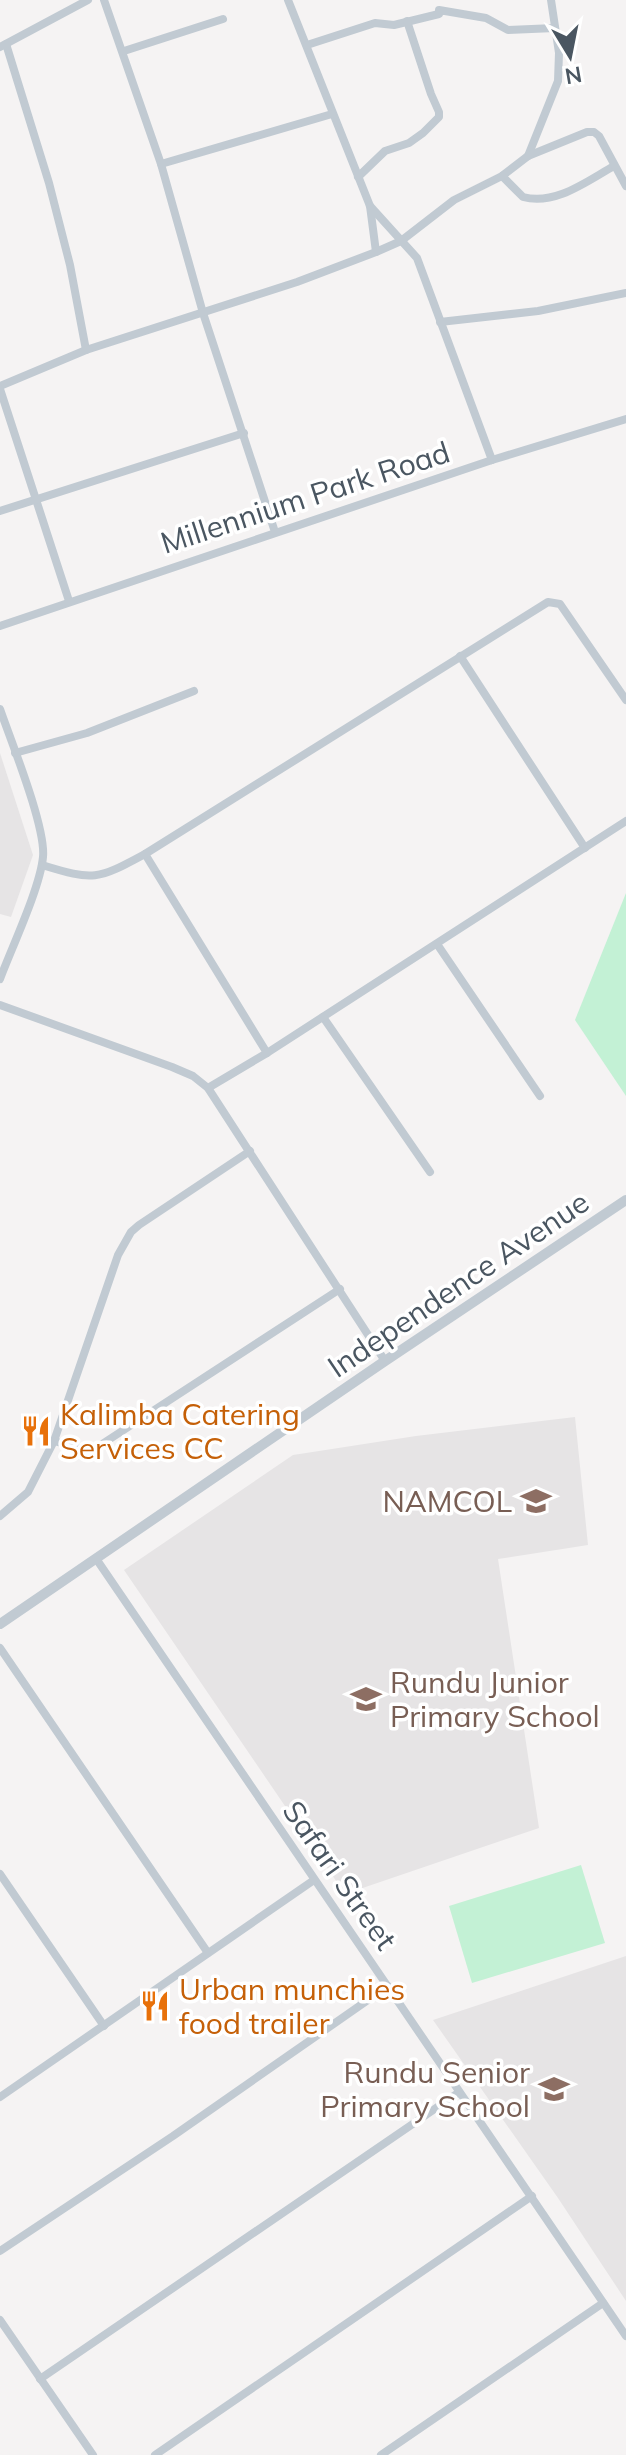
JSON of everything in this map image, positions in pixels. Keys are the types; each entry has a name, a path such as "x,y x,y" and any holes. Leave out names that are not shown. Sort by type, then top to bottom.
{"street":[{"path":"86,350 70,265 49,183 3,46 88,0"},
{"path":"104,0 161,164 203,313 275,532"},
{"path":"288,0 370,206 376,252"},
{"path":"528,156 558,81 559,53 551,0"},
{"path":"307,45 375,23 394,25 439,14 440,5 486,18 508,30 555,28"},
{"path":"124,51 223,19"},
{"path":"358,177 385,151 409,143 439,117 407,21"},
{"path":"161,164 332,114"},
{"path":"69,601 0,388 86,350 297,282 376,252 401,241 454,200 502,176 528,156 590,131 599,136 626,186"},
{"path":"502,176 523,197 550,197 561,195 614,166"},
{"path":"370,206 417,258 492,460"},
{"path":"440,322 538,311 626,293"},
{"name":"Millennium Park Road","path":"0,626 492,460 626,419"},
{"path":"0,511 244,433"},
{"path":"42,865 96,877 145,854 543,604 557,602 622,685 626,700"},
{"path":"460,656 585,848"},
{"path":"15,753 87,733 194,691"},
{"path":"0,709 40,829 44,853 0,979"},
{"path":"208,1088 626,821"},
{"path":"145,854 267,1053"},
{"path":"437,944 540,1096"},
{"path":"0,1005 172,1067 193,1076 208,1088 385,1361"},
{"path":"323,1017 430,1172"},
{"path":"0,1516 28,1492 54,1441 125,1240 139,1225 250,1151"},
{"name":"Independence Avenue","path":"0,1624 626,1200"},
{"path":"54,1441 83,1449 96,1448 340,1289"},
{"name":"Safari Street","path":"97,1560 626,2336"},
{"path":"0,1648 208,1953"},
{"path":"0,1874 104,2026"},
{"path":"0,2097 314,1880"},
{"path":"0,2251 173,2136 388,1986"},
{"path":"40,2379 458,2093"},
{"path":"155,2455 532,2196"},
{"path":"381,2455 603,2303"},
{"path":"0,2320 93,2455"}],"shaded area":[{"path":"0,753 33,855 11,917 0,914"},
{"name":"Rundu Junior Primary School","path":"575,1417 588,1545 498,1559 539,1828 345,1894 124,1570 293,1455 416,1436"},
{"name":"Rundu Senior Primary School","path":"626,1956 626,2301 433,2020"}],"green space":[{"path":"626,893 626,1096 575,1020"},
{"path":"581,1865 605,1943 472,1983 449,1906"}],"place":[{"name":"Kalimba Catering Services CC","path":"36,1431"},
{"name":"NAMCOL","path":"536,1501"},
{"name":"Rundu Junior Primary School","path":"366,1699"},
{"name":"Urban munchies food trailer","path":"155,2006"},
{"name":"Rundu Senior Primary School","path":"554,2089"}]}
